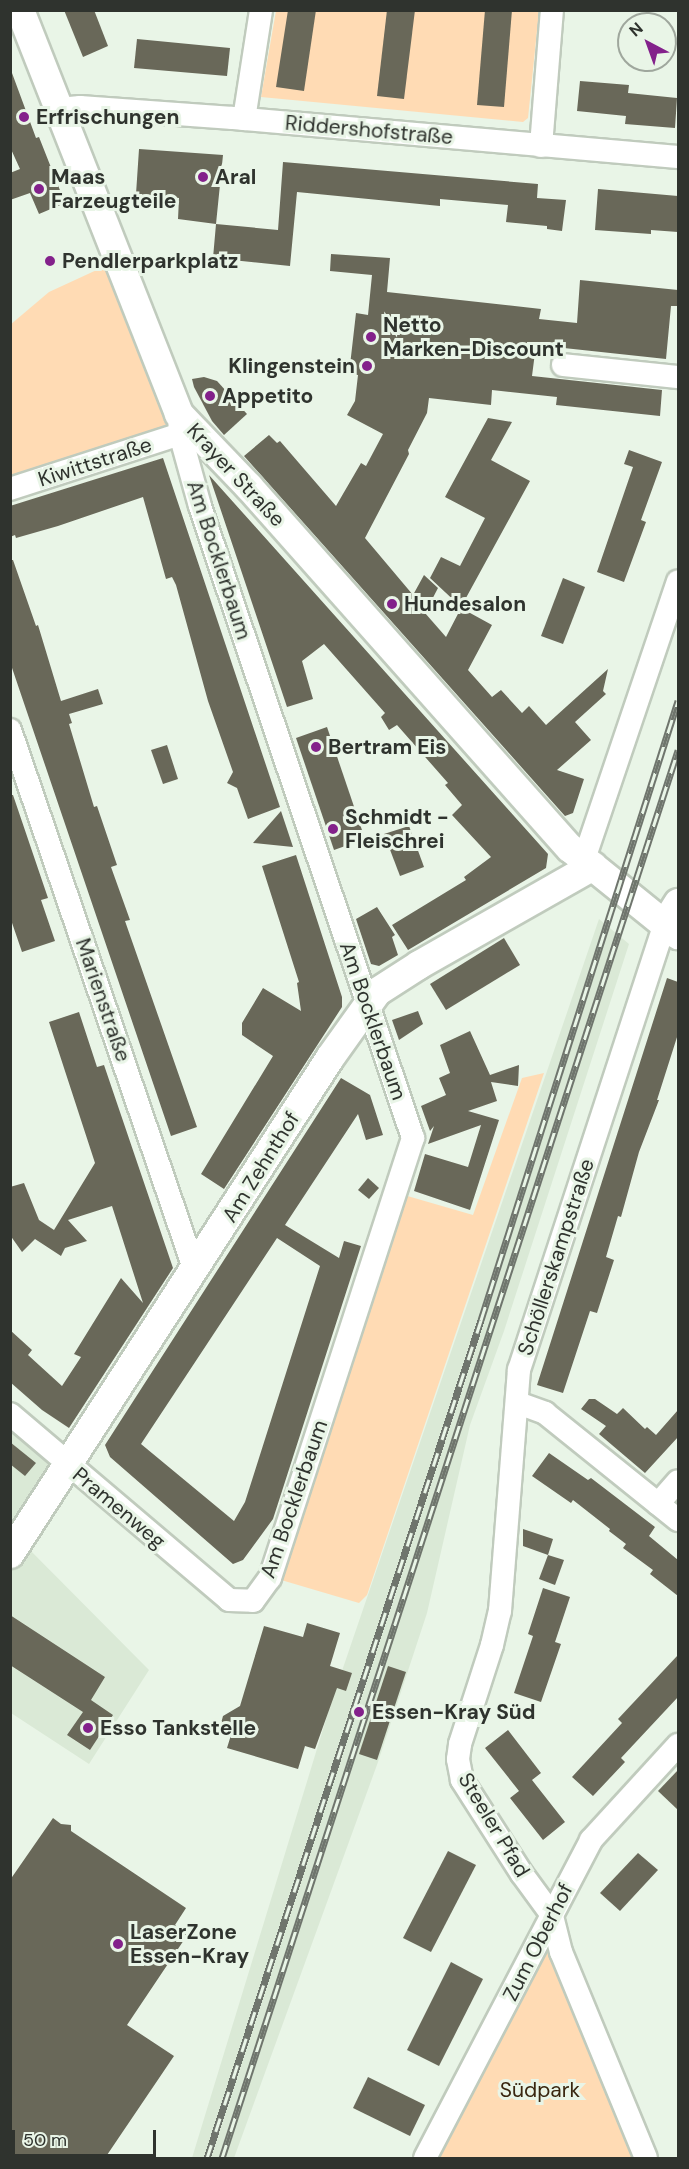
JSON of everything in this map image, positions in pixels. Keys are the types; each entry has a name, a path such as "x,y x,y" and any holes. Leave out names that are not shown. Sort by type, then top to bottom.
{"main road":[{"name":"Krayer Straße","path":"20,10 180,424 249,487 570,848 674,921"},
{"name":"Am Zehnthof","path":"10,1554 367,1005 388,984 589,862"}],"street":[{"path":"244,119 261,10"},
{"path":"541,146 552,10"},
{"name":"Riddershofstraße","path":"60,109 80,107 244,119 678,157"},
{"path":"563,364 678,377"},
{"name":"Kiwittstraße","path":"10,489 180,424"},
{"name":"Am Bocklerbaum","path":"180,424 200,506 413,1138 270,1578 253,1600 229,1600"},
{"path":"589,862 678,582"},
{"name":"Marienstraße","path":"10,729 195,1271"},
{"name":"Schöllerskampstraße","path":"518,1402 519,1370 674,921"},
{"path":"518,1402 545,1413 678,1520"},
{"name":"Steeler Pfad","path":"518,1402 500,1611 492,1645 460,1744 458,1759 462,1780 522,1874 552,1915 561,1952 646,2158"},
{"name":"Pramenweg","path":"10,1414 229,1600"},
{"path":"658,1504 678,1481"},
{"name":"Zum Oberhof","path":"424,2158 591,1840 678,1745"}],"shaded area":[{"path":"599,919 629,944 504,1331 470,1425 427,1613 378,1762 234,2158 192,2158 331,1703"},
{"path":"10,1415 65,1463 18,1538 149,1670 89,1764 11,1713"}],"green space":[{"path":"276,11 539,11 528,118 523,122 261,97"},
{"path":"114,262 178,434 11,486 10,325 49,292"},
{"path":"544,1073 367,1595 359,1603 271,1577 397,1193 473,1215 522,1078"},
{"name":"Südpark","path":"550,1925 640,2158 427,2158"}],"building":[{"path":"64,10 94,10 108,46 83,57"},
{"path":"288,10 316,10 304,91 276,87"},
{"path":"387,10 415,10 404,99 377,96"},
{"path":"485,10 512,10 504,107 477,105"},
{"path":"137,39 230,48 227,76 134,68"},
{"path":"12,73 36,138 39,137 65,203 39,214 30,193 10,200 10,173 20,169 10,147"},
{"path":"580,81 629,85 628,93 677,98 675,128 625,124 626,116 577,111"},
{"path":"139,149 223,155 216,224 178,219 179,198 136,194"},
{"path":"283,162 538,184 537,198 566,200 562,231 547,229 547,226 506,222 508,205 440,199 440,206 297,192 290,266 213,258 216,224 278,230"},
{"path":"598,189 678,196 678,232 651,230 651,234 595,230"},
{"path":"331,254 390,258 387,292 541,309 539,319 577,323 580,280 678,290 678,306 671,306 666,359 536,345 532,376 662,390 660,416 556,405 557,397 492,390 491,405 429,398 427,413 408,450 409,454 365,538 413,595 424,575 438,588 425,613 446,637 461,608 492,625 468,670 492,697 501,690 522,713 529,706 546,725 608,669 603,691 606,694 575,722 591,740 557,770 584,779 573,813 565,816 244,456 269,435 277,443 280,441 336,506 361,463 366,466 383,434 347,415 355,401 358,375 349,374 356,313 368,315 372,275 330,271"},
{"path":"204,377 217,381 247,414 224,435 212,421 194,387 192,379"},
{"path":"488,418 512,422 491,460 530,481 461,607 430,578 441,557 460,566 485,518 445,497"},
{"path":"629,450 662,462 641,520 646,522 624,582 597,572 633,467 624,464"},
{"path":"163,458 280,807 248,819 237,788 227,783 233,772 208,701 176,585 172,577 166,579 143,497 58,526 16,538 15,535 10,537 10,506"},
{"path":"209,475 548,854 546,868 408,950 392,925 466,880 464,877 491,857 452,815 462,805 445,785 448,783 397,725 389,730 381,717 385,713 324,644 302,661 313,699 287,707"},
{"path":"10,560 13,560 36,626 38,625 61,701 98,689 103,704 69,714 72,723 69,724 94,807 97,806 117,865 111,867 130,920 125,921 197,1127 171,1136 10,662"},
{"path":"563,578 585,587 563,644 541,636"},
{"path":"327,727 365,839 334,850 296,738"},
{"path":"167,745 178,779 163,784 151,750"},
{"path":"10,795 13,795 48,898 41,900 55,941 22,952 10,917"},
{"path":"281,811 293,847 253,843"},
{"path":"409,826 424,867 400,876 384,834"},
{"path":"296,855 342,997 342,1007 224,1189 201,1174 273,1056 242,1035 242,1023 263,988 301,1011 297,983 299,982 262,866"},
{"path":"377,907 395,935 392,937 398,955 379,966 371,964 356,919"},
{"path":"504,938 520,965 446,1010 430,984"},
{"path":"667,978 678,982 678,1034 657,1100 659,1100 639,1152 621,1217 618,1216 606,1257 614,1260 597,1313 590,1311 563,1393 537,1385"},
{"path":"418,1011 423,1024 399,1040 392,1020"},
{"path":"79,1012 97,1067 104,1065 173,1268 69,1428 42,1410 10,1382 10,1330 32,1350 28,1355 62,1386 81,1357 74,1354 121,1278 143,1303 112,1206 68,1220 87,1241 65,1248 61,1256 35,1239 22,1252 10,1235 10,1187 24,1183 39,1220 54,1230 95,1163 49,1022"},
{"path":"470,1031 490,1075 519,1065 518,1086 491,1082 497,1101 468,1111 499,1120 470,1210 414,1191 425,1154 468,1167 481,1125 428,1144 434,1126 430,1131 421,1106 446,1095 439,1078 450,1073 440,1045"},
{"path":"341,1078 370,1095 383,1135 366,1140 358,1114 285,1225 339,1258 344,1241 361,1246 273,1519 243,1560 233,1564 110,1457 105,1445","holes":["277,1238 320,1266 245,1502 234,1521 141,1444"]},
{"path":"368,1178 379,1188 369,1199 358,1190"},
{"path":"589,1399 595,1399 617,1414 623,1408 645,1429 647,1427 656,1435 678,1410 678,1437 645,1473 599,1434 606,1426 581,1409"},
{"path":"10,1442 36,1463 25,1476 10,1464"},
{"path":"549,1453 588,1480 591,1478 655,1527 649,1536 678,1560 678,1596 650,1574 653,1570 623,1548 626,1544 609,1531 610,1529 573,1500 571,1503 532,1476"},
{"path":"523,1529 553,1539 548,1555 523,1546"},
{"path":"548,1555 564,1560 555,1585 539,1579"},
{"path":"543,1588 570,1597 555,1642 561,1644 541,1702 514,1693 533,1636 528,1634"},
{"path":"10,1615 105,1677 91,1700 113,1715 90,1750 67,1735 83,1712 10,1665"},
{"path":"307,1623 340,1633 330,1666 352,1673 346,1691 337,1688 315,1749 305,1746 298,1769 227,1748 231,1735 219,1731 223,1716 240,1706 264,1626 303,1637"},
{"path":"678,1655 678,1697 621,1758 625,1762 593,1796 572,1777 622,1723 618,1719"},
{"path":"388,1666 406,1672 377,1760 359,1754"},
{"path":"508,1730 541,1773 532,1780 565,1822 543,1840 510,1798 519,1791 485,1748"},
{"path":"678,1770 678,1810 658,1791"},
{"path":"53,1818 61,1824 71,1825 71,1831 186,1908 175,1925 188,1934 127,2025 174,2056 105,2158 10,2158 10,1880"},
{"path":"448,1851 476,1865 431,1952 403,1938"},
{"path":"638,1853 658,1870 620,1911 600,1893"},
{"path":"451,1962 483,1979 439,2066 407,2050"},
{"path":"368,2077 425,2105 410,2136 353,2108"}],"railway":[{"path":"207,2158 481,1320 678,701"},
{"path":"222,2158 678,750"}],"place":[{"name":"Erfrischungen","path":"24,117"},
{"name":"Aral","path":"203,177"},
{"name":"Maas Farzeugteile","path":"39,189"},
{"name":"Pendlerparkplatz","path":"50,261"},
{"name":"Netto Marken-Discount","path":"371,337"},
{"name":"Klingenstein","path":"367,366"},
{"name":"Appetito","path":"210,396"},
{"name":"Hundesalon","path":"392,604"},
{"name":"Bertram Eis","path":"316,747"},
{"name":"Schmidt - Fleischrei","path":"333,829"},
{"name":"Essen-Kray Süd","path":"359,1712"},
{"name":"Esso Tankstelle","path":"88,1728"},
{"name":"LaserZone Essen-Kray","path":"118,1944"}]}
